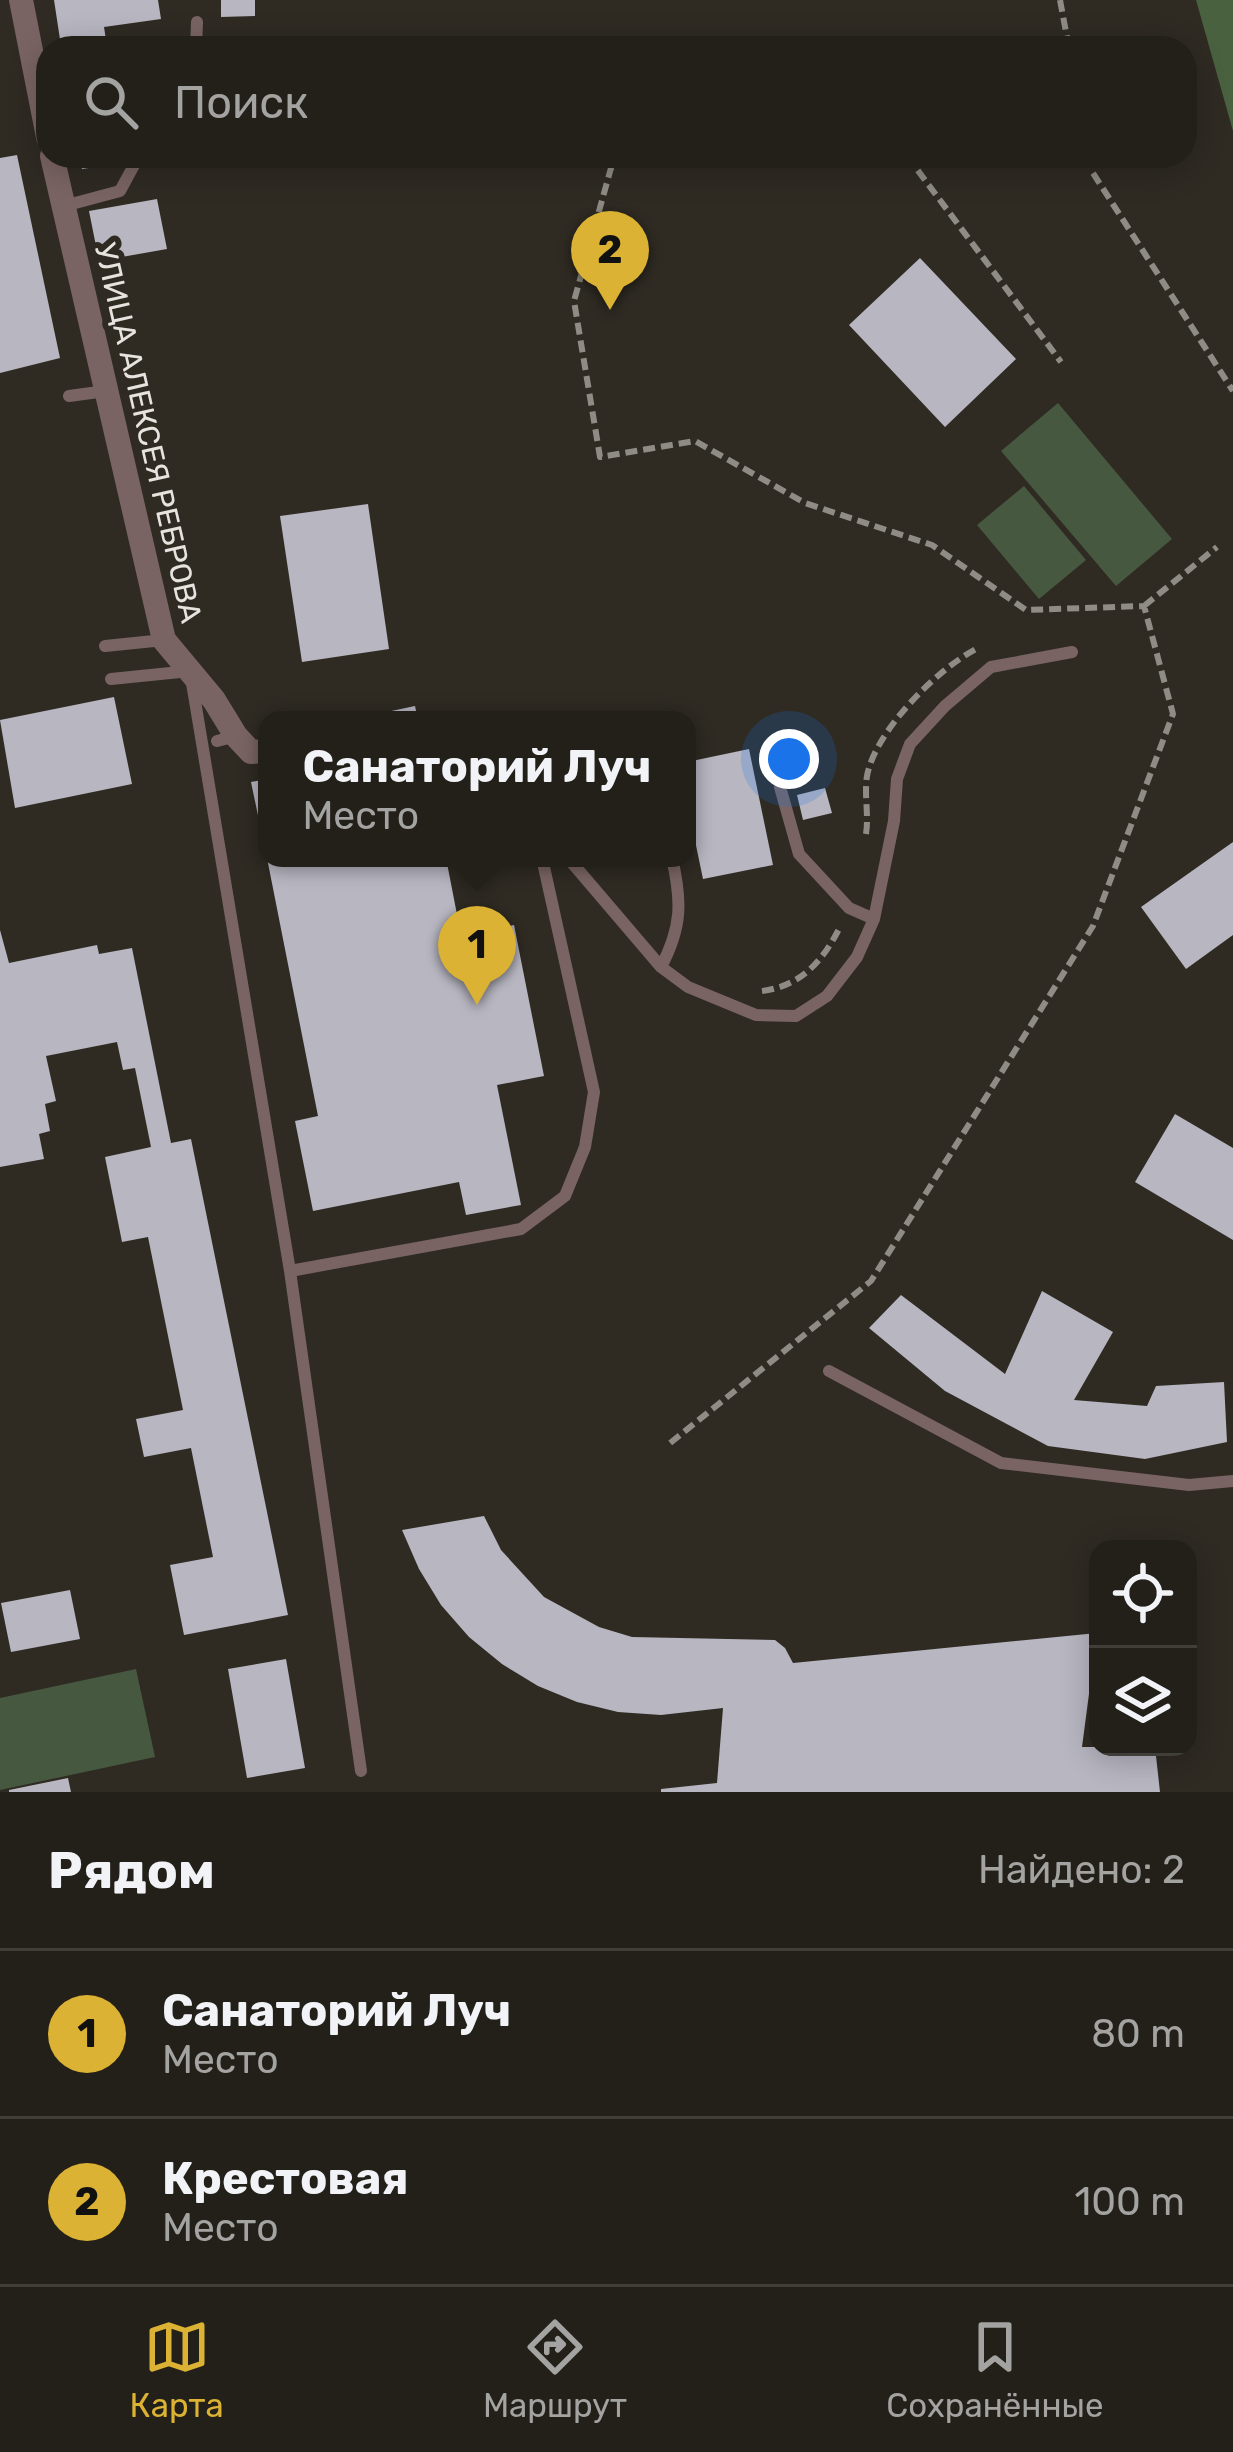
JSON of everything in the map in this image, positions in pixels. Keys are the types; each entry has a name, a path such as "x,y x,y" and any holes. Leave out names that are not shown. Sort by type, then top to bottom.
{"street":[{"path":"21,0 36,51"},
{"name":"УЛИЦА АЛЕКСЕЯ РЕБРОВА","path":"55,168 164,640 214,700 226,739 258,752"}],"lane":[{"path":"196,36 197,22"},
{"path":"64,206 120,191 132,168"},
{"path":"69,396 106,391"},
{"path":"105,646 164,640"},
{"path":"576,867 661,968 714,1000 755,1015 796,1016 827,996 857,958 874,920 894,820 897,779 910,744 991,667 1072,652"},
{"path":"111,679 190,671 290,1270 361,1771"},
{"path":"780,787 799,854 849,908 874,920"},
{"path":"290,1270 520,1229 565,1196 585,1147 594,1092 544,867"},
{"path":"661,968 678,935 679,891 674,867"},
{"path":"829,1371 1000,1462 1189,1485 1233,1480"}],"path":[{"path":"1060,0 1067,36"},
{"path":"916,168 1060,362"},
{"path":"1091,168 1233,391"},
{"path":"1144,606 1216,547"}],"green space":[{"path":"1196,0 1233,0 1233,131"},
{"path":"1058,403 1172,539 1116,586 1001,451"},
{"path":"1024,486 1086,560 1039,599 977,525"},
{"path":"136,1669 155,1757 0,1790 0,1698"}],"building":[{"path":"54,0 158,0 161,19 104,27 105,36 59,36"},
{"path":"221,0 255,0 255,16 221,17"},
{"path":"17,155 60,358 0,373 0,158"},
{"path":"157,199 167,249 99,261 89,211"},
{"path":"920,258 1016,359 945,427 849,325"},
{"path":"368,504 389,649 302,662 280,516"},
{"path":"114,697 132,784 15,808 0,720"},
{"path":"749,749 773,865 703,879 696,845 696,760"},
{"path":"258,781 258,816 251,782"},
{"path":"825,788 832,813 803,820 797,795"},
{"path":"1233,842 1233,935 1186,969 1141,907"},
{"path":"269,867 448,867 461,935 514,925 544,1076 497,1085 521,1205 466,1215 459,1182 313,1211 295,1121 318,1116"},
{"path":"0,930 9,963 97,945 99,954 132,948 171,1143 191,1139 288,1615 184,1635 170,1565 213,1557 191,1448 144,1457 136,1419 183,1410 148,1237 122,1242 105,1157 151,1147 135,1068 123,1070 117,1042 46,1056 56,1101 45,1104 50,1131 39,1134 44,1159 0,1167"},
{"path":"1175,1114 1233,1148 1233,1240 1135,1182"},
{"path":"1042,1291 1113,1332 1074,1400 1147,1406 1156,1386 1224,1382 1227,1442 1145,1459 1048,1446 945,1391 869,1328 901,1295 1005,1374"},
{"path":"484,1516 501,1550 544,1597 599,1627 632,1637 775,1640 793,1663 1089,1634 1089,1694 1082,1747 1089,1747 1089,1756 1156,1756 1160,1792 661,1792 717,1783 723,1708 661,1715 618,1712 538,1686 469,1637 441,1605 402,1530"},
{"path":"70,1590 80,1639 11,1652 1,1603"},
{"path":"286,1659 305,1768 247,1778 228,1669"},
{"path":"68,1778 71,1792 9,1792 9,1790"}],"place":[{"name":"Крестовая","path":"610,310"},
{"name":"Cанаторий Луч","path":"477,1005"}]}
